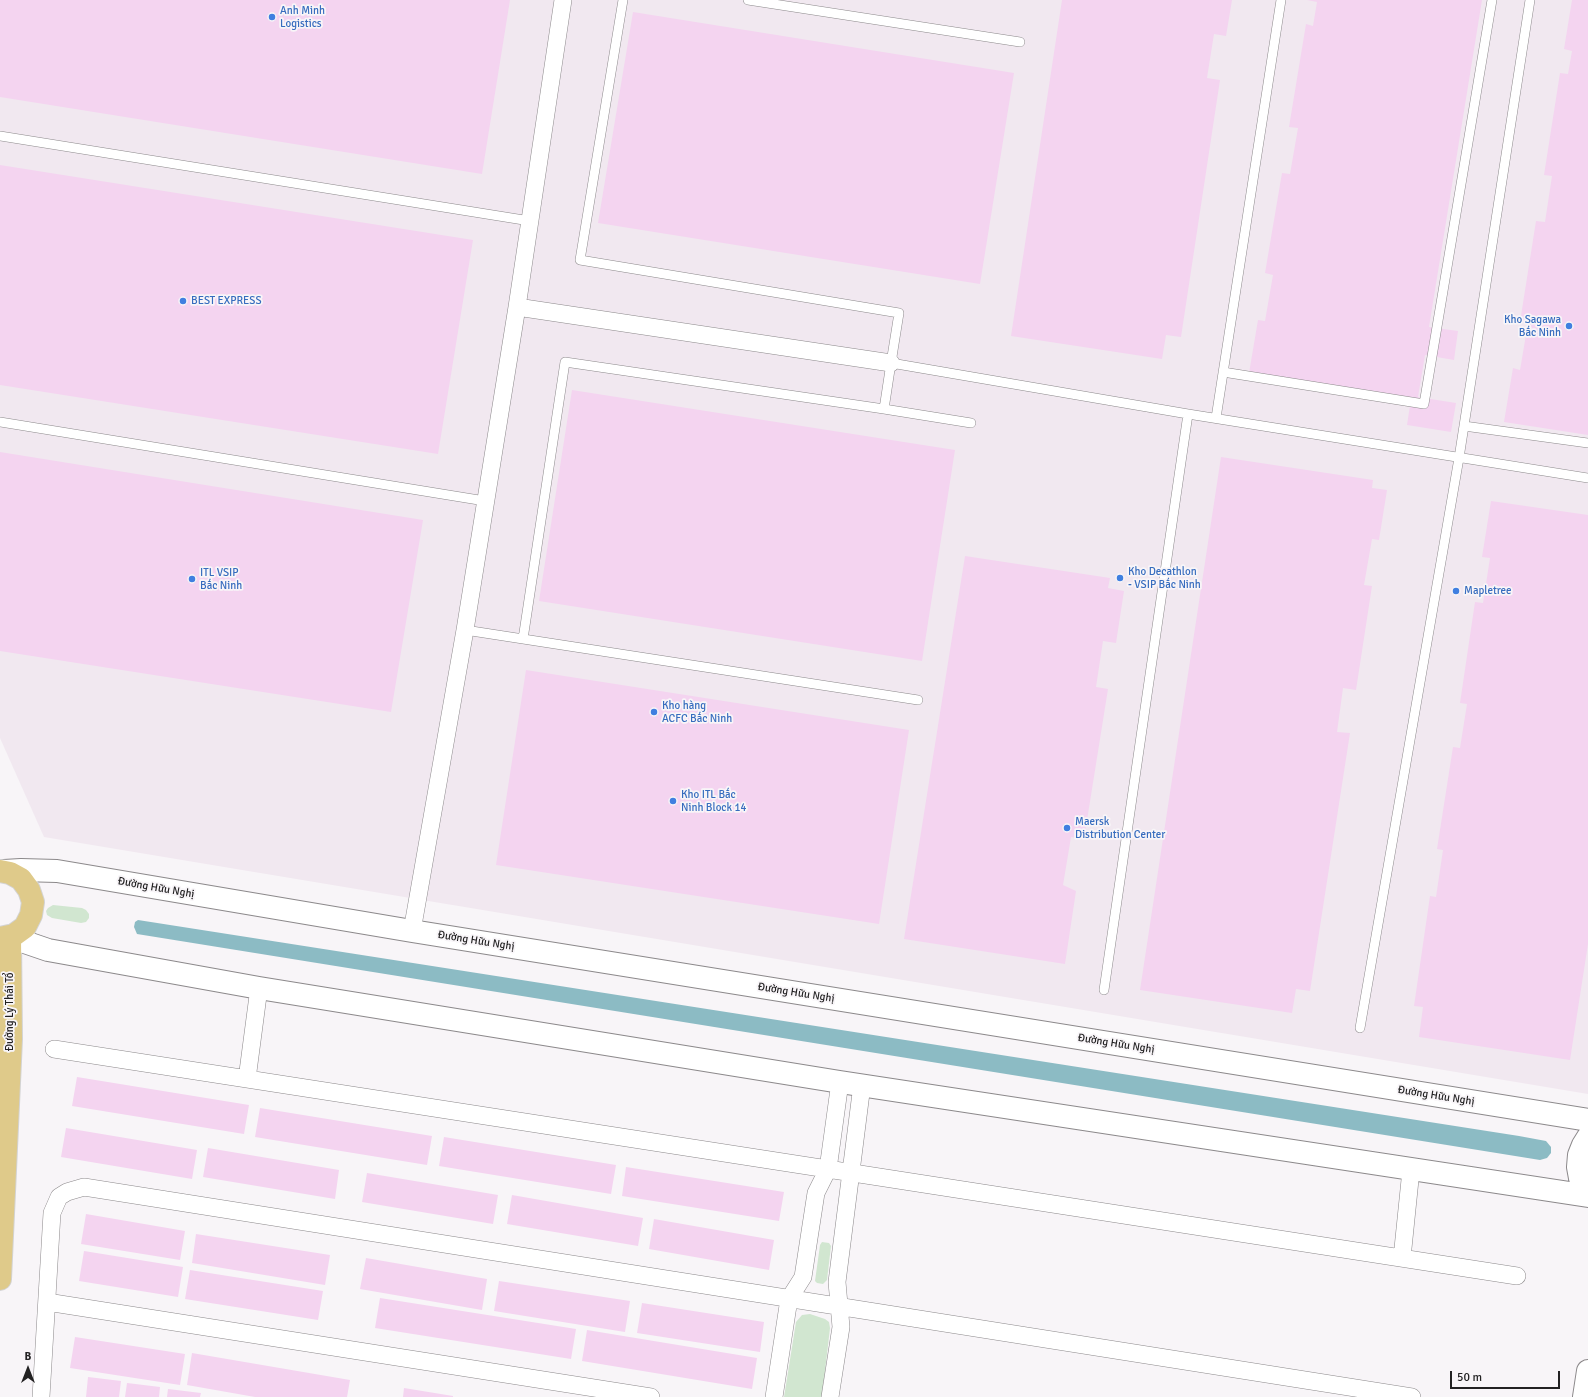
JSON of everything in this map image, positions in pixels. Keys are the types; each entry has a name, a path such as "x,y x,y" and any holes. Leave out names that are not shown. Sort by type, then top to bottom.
{"main road":[{"name":"Đường Hữu Nghị","path":"1,870 57,871 412,931 1588,1120"},
{"path":"1,870 16,876 26,884 32,896 33,902 31,915 28,921 20,931 5,938"},
{"path":"5,938 48,950 258,988 840,1082 1588,1196"},
{"name":"Đường Lý Thái Tổ","path":"0,1279 11,1039 5,938"},
{"path":"1588,1137 1583,1144 1579,1155 1578,1166 1580,1178 1588,1191"},
{"path":"1584,1397 1588,1371"}],"street":[{"path":"412,931 465,630 517,307 563,0"},
{"path":"517,307 891,363"},
{"path":"247,1079 258,988"},
{"path":"54,1049 1517,1276"},
{"path":"774,1397 789,1299 803,1277 816,1193 828,1169 840,1082"},
{"path":"830,1397 841,1327 840,1306 836,1282 862,1085"},
{"path":"1402,1258 1411,1170"},
{"path":"41,1397 52,1213 59,1197 67,1192 84,1187 1412,1397"},
{"path":"47,1302 651,1397"}],"lane":[{"path":"623,0 580,260 899,313 884,409"},
{"path":"748,0 1020,42"},
{"path":"1216,418 1281,0"},
{"path":"1223,372 1424,404 1492,0"},
{"path":"1360,1028 1459,458 1530,0"},
{"path":"0,136 530,221"},
{"path":"523,639 565,362 971,423"},
{"path":"891,363 1188,414 1588,478"},
{"path":"1104,990 1188,414"},
{"path":"0,422 485,501"},
{"path":"1464,426 1588,443"},
{"path":"465,630 918,700"}],"shaded area":[{"path":"0,0 1588,0 1588,1094 44,837 0,738"}],"green space":[{"path":"53,905 82,908 89,914 89,918 86,922 81,923 52,918 47,915 46,911"},
{"path":"822,1242 829,1243 831,1246 827,1280 823,1284 815,1281 820,1245"},
{"path":"810,1314 825,1319 829,1322 830,1328 822,1397 784,1397 796,1322 802,1315"}],"water":[{"path":"138,920 1519,1136 1546,1141 1551,1147 1551,1153 1547,1158 1540,1160 137,934 134,927 135,922"}],"building":[{"path":"0,0 510,0 482,174 0,97"},
{"path":"1062,0 1232,0 1226,36 1214,34 1207,78 1220,80 1181,337 1166,335 1162,359 1011,336"},
{"path":"1307,0 1482,0 1429,327 1458,331 1454,360 1425,355 1418,397 1456,403 1451,432 1407,425 1411,399 1249,373 1258,320 1265,321 1273,275 1265,273 1282,173 1290,174 1298,128 1289,127 1306,24 1313,26 1317,2"},
{"path":"1572,0 1588,0 1588,435 1504,422 1513,368 1520,370 1528,323 1520,322 1536,221 1545,222 1552,176 1544,175 1560,73 1568,74 1572,51 1564,49"},
{"path":"633,12 1014,73 980,284 598,223"},
{"path":"0,165 473,240 438,454 0,385"},
{"path":"572,390 955,450 922,661 539,601"},
{"path":"0,452 423,520 391,712 0,651"},
{"path":"1221,457 1373,480 1372,488 1387,490 1379,540 1372,539 1364,585 1372,586 1356,690 1343,688 1337,732 1350,733 1310,991 1296,989 1292,1013 1140,990"},
{"path":"1491,501 1588,515 1588,944 1570,1060 1419,1037 1423,1007 1414,1006 1430,896 1436,897 1443,850 1437,849 1453,747 1460,748 1467,704 1460,703 1475,602 1483,603 1490,558 1482,557"},
{"path":"965,556 1110,578 1108,588 1124,591 1116,643 1103,641 1096,687 1108,689 1084,839 1071,837 1063,885 1076,891 1065,964 904,939"},
{"path":"526,670 909,730 879,924 496,865"},
{"path":"77,1077 249,1105 244,1134 72,1106"},
{"path":"260,1108 432,1136 427,1165 255,1137"},
{"path":"66,1128 197,1150 192,1179 61,1157"},
{"path":"444,1137 616,1165 611,1194 439,1166"},
{"path":"208,1148 339,1170 335,1199 203,1177"},
{"path":"626,1167 784,1192 779,1221 622,1196"},
{"path":"367,1173 498,1195 493,1224 362,1202"},
{"path":"512,1195 643,1218 638,1246 507,1224"},
{"path":"86,1214 185,1231 180,1260 81,1244"},
{"path":"654,1219 774,1240 769,1270 649,1249"},
{"path":"196,1234 330,1255 325,1285 192,1263"},
{"path":"84,1251 183,1267 178,1297 79,1281"},
{"path":"366,1258 487,1279 482,1310 360,1289"},
{"path":"190,1270 323,1291 318,1320 185,1299"},
{"path":"499,1281 630,1301 625,1332 494,1311"},
{"path":"380,1298 576,1329 571,1359 375,1328"},
{"path":"642,1303 764,1322 760,1352 637,1333"},
{"path":"587,1330 757,1358 752,1389 582,1361"},
{"path":"75,1337 185,1354 180,1385 70,1368"},
{"path":"192,1353 350,1380 347,1397 255,1397 187,1385"},
{"path":"88,1377 121,1381 119,1397 86,1397"},
{"path":"127,1383 160,1387 159,1397 125,1397"},
{"path":"404,1388 453,1396 453,1397 403,1397"},
{"path":"168,1389 201,1393 200,1397 167,1397"}],"place":[{"name":"Anh Minh Logistics","path":"272,17"},
{"name":"BEST EXPRESS","path":"183,301"},
{"name":"Kho Sagawa Bắc Ninh","path":"1569,326"},
{"name":"Kho Decathlon - VSIP Bắc Ninh","path":"1120,578"},
{"name":"ITL VSIP Bắc Ninh","path":"192,579"},
{"name":"Mapletree","path":"1456,591"},
{"name":"Kho hàng ACFC Bắc Ninh","path":"654,712"},
{"name":"Kho ITL Bắc Ninh Block 14","path":"673,801"},
{"name":"Maersk Distribution Center","path":"1067,828"}]}
